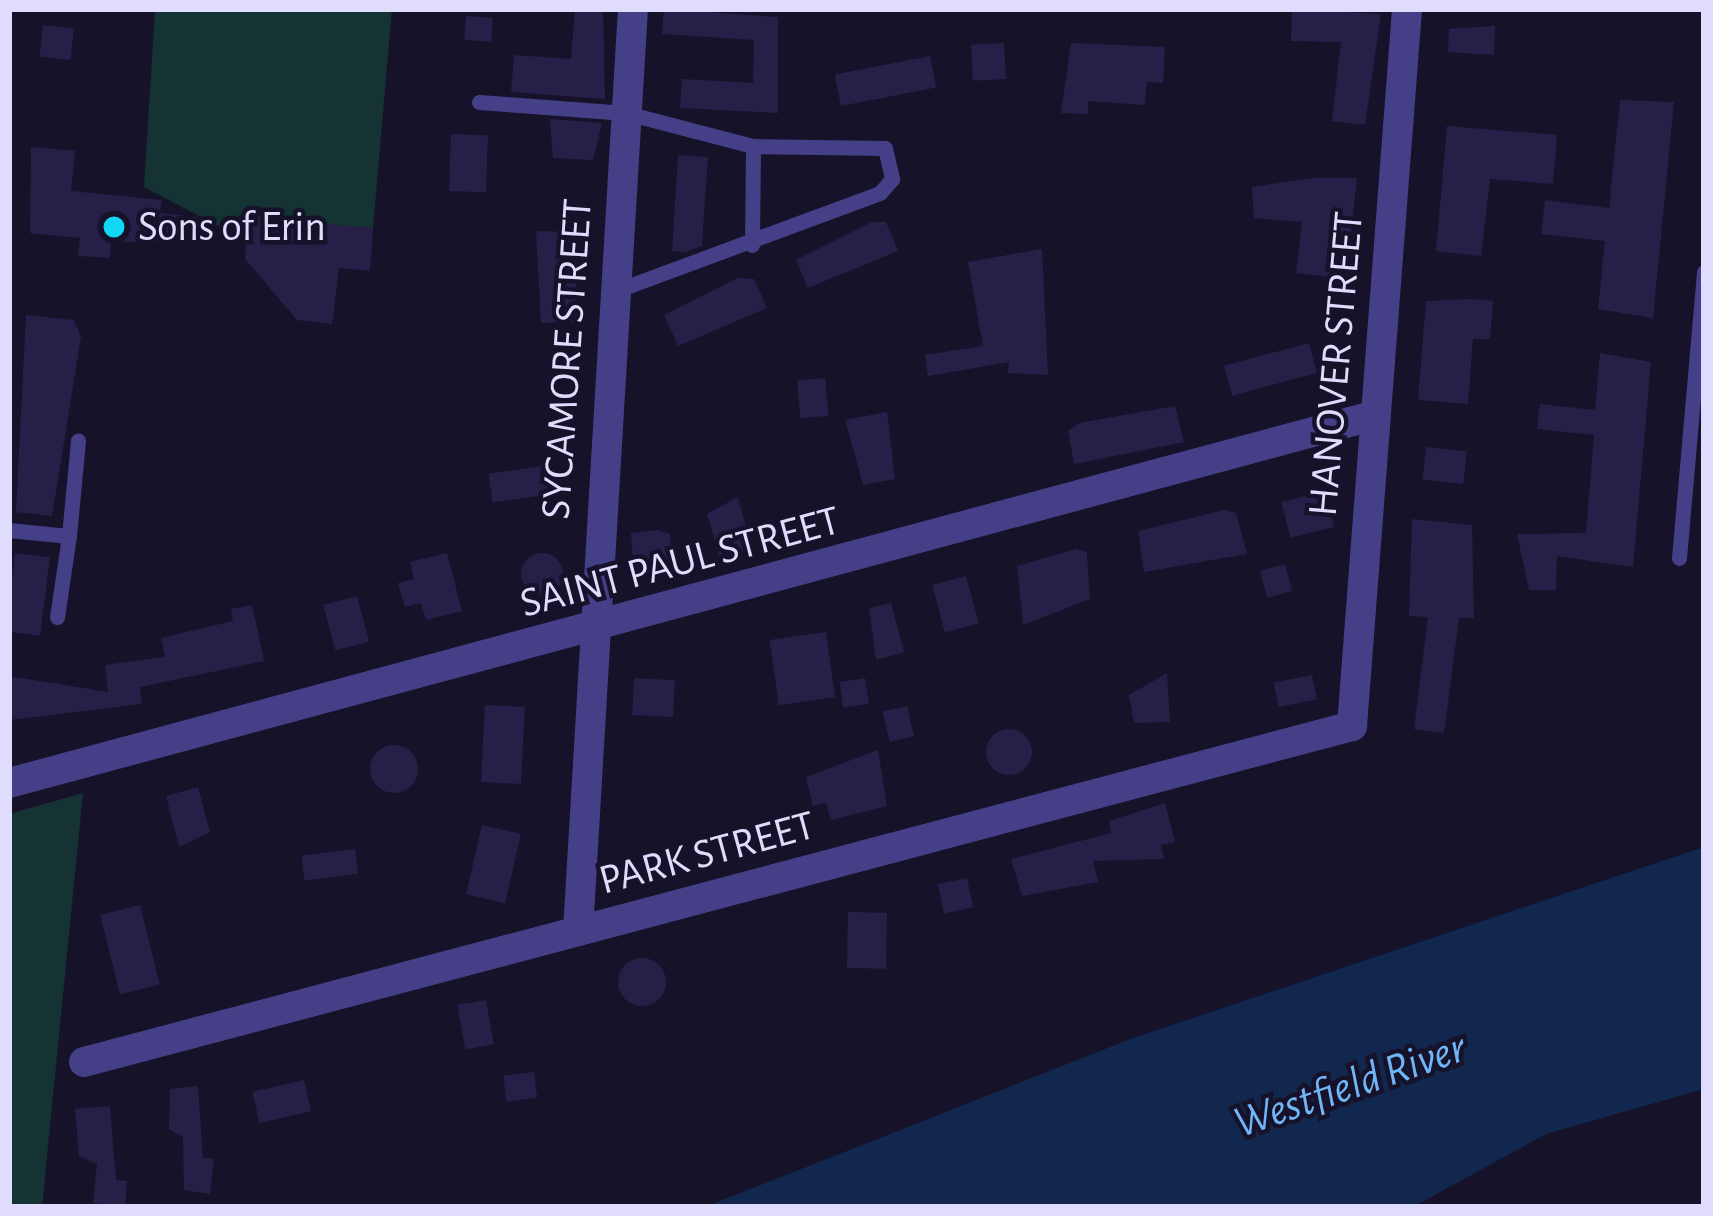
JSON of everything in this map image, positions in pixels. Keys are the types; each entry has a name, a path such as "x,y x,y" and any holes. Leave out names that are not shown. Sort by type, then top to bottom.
{"street":[{"name":"SYCAMORE STREET","path":"578,931 590,630 633,9"},
{"name":"HANOVER STREET","path":"1352,726 1372,416 1407,9"},
{"name":"SAINT PAUL STREET","path":"9,783 1372,416"},
{"name":"PARK STREET","path":"84,1062 1352,726"}],"lane":[{"path":"479,102 626,112 753,146 867,140 885,148 892,178 752,245 615,291"},
{"path":"752,245 753,146"},
{"path":"1679,558 1696,433 1704,272"},
{"path":"57,617 78,440"},
{"path":"9,530 69,536"}],"green space":[{"path":"155,9 392,9 373,228 249,218 226,230 144,187"},
{"path":"83,793 42,1207 9,1207 9,814"}],"water":[{"name":"Westfield River","path":"1704,847 1704,1089 1546,1134 1413,1207 705,1207 1133,1038"}],"building":[{"path":"575,9 603,9 605,99 511,92 514,55 571,59"},
{"path":"664,9 778,17 778,113 680,108 682,79 753,83 754,40 662,34"},
{"path":"1292,9 1381,14 1365,125 1332,121 1341,42 1291,41"},
{"path":"466,16 493,18 491,42 464,40"},
{"path":"43,25 74,28 70,60 40,57"},
{"path":"1495,26 1494,55 1448,52 1449,29"},
{"path":"1004,43 1006,79 973,81 971,45"},
{"path":"1071,43 1165,47 1163,83 1147,82 1145,105 1088,101 1088,114 1061,113"},
{"path":"930,56 936,87 841,106 835,75"},
{"path":"1620,100 1674,102 1653,318 1598,309 1605,241 1541,234 1545,200 1609,208"},
{"path":"550,119 602,123 593,160 553,158"},
{"path":"1447,126 1557,135 1553,184 1490,179 1481,256 1436,251"},
{"path":"451,134 488,135 486,192 449,191"},
{"name":"Sons of Erin","path":"31,147 75,151 71,191 162,200 160,213 198,217 196,242 111,242 110,258 78,256 80,238 30,233"},
{"path":"678,155 708,157 702,246 686,252 672,251"},
{"path":"1313,178 1357,178 1346,279 1296,273 1302,222 1254,218 1252,187"},
{"path":"248,218 373,228 370,271 339,268 332,324 297,320 245,259"},
{"path":"872,222 886,222 898,251 808,288 796,260"},
{"path":"536,231 576,232 576,322 541,323"},
{"path":"1042,249 1048,375 1008,373 1009,362 928,376 925,355 983,346 968,262"},
{"path":"738,278 754,279 767,308 678,346 664,315"},
{"path":"1426,301 1493,301 1490,339 1473,339 1468,404 1418,400"},
{"path":"26,315 74,320 81,337 52,516 16,512"},
{"path":"1309,343 1317,373 1232,396 1224,366"},
{"path":"1600,353 1651,362 1633,567 1557,556 1556,590 1529,590 1517,534 1586,533 1594,435 1537,429 1540,404 1595,410"},
{"path":"825,378 828,416 800,418 797,380"},
{"path":"1175,406 1184,442 1074,464 1068,431 1079,423"},
{"path":"887,412 895,479 863,485 845,420"},
{"path":"1426,447 1467,451 1463,484 1423,480"},
{"path":"550,465 554,494 493,502 489,474"},
{"path":"1325,491 1334,527 1290,538 1281,502"},
{"path":"738,497 752,549 720,558 707,514"},
{"path":"1224,510 1236,513 1247,554 1144,572 1138,531"},
{"path":"1412,519 1472,525 1474,618 1459,618 1444,733 1414,729 1428,617 1409,616"},
{"path":"658,530 670,534 672,571 634,574 631,533"},
{"path":"1076,549 1087,552 1090,599 1023,625 1017,566"},
{"path":"15,553 50,557 40,636 9,632"},
{"path":"447,553 462,611 426,620 421,603 405,607 398,583 414,579 410,562"},
{"path":"542,553 557,559 563,574 557,589 542,595 527,589 521,574 527,559"},
{"path":"1285,564 1292,591 1267,598 1260,571"},
{"path":"966,576 979,623 945,632 932,585"},
{"path":"357,596 369,641 335,650 323,605"},
{"path":"891,603 904,652 876,660 869,608"},
{"path":"252,605 264,661 140,687 142,704 9,720 9,676 108,692 105,665 165,657 161,638 233,621 231,609"},
{"path":"826,632 835,697 779,705 770,640"},
{"path":"1167,673 1170,722 1134,723 1129,695"},
{"path":"1312,675 1317,700 1278,707 1274,682"},
{"path":"634,678 675,680 673,717 632,715"},
{"path":"865,678 869,704 843,708 839,682"},
{"path":"485,705 525,707 521,784 481,782"},
{"path":"907,706 914,736 890,742 883,712"},
{"path":"1009,729 1026,735 1032,752 1026,769 1009,775 992,769 986,752 992,735"},
{"path":"394,745 411,752 418,769 411,786 394,793 377,786 370,769 377,752"},
{"path":"878,750 887,806 831,820 826,803 813,806 806,777"},
{"path":"198,787 210,832 179,847 166,796"},
{"path":"1165,803 1175,842 1161,845 1164,859 1093,861 1098,882 1022,896 1011,859 1111,833 1109,821"},
{"path":"482,825 521,834 505,903 466,894"},
{"path":"355,849 358,874 304,880 301,856"},
{"path":"967,878 973,907 944,914 938,884"},
{"path":"140,905 160,985 120,994 100,915"},
{"path":"848,912 887,913 886,969 847,968"},
{"path":"642,958 659,965 666,982 659,999 642,1006 625,999 618,982 625,965"},
{"path":"486,1000 494,1044 465,1049 457,1005"},
{"path":"534,1072 537,1098 506,1102 503,1076"},
{"path":"304,1080 311,1111 260,1123 252,1092"},
{"path":"198,1086 203,1158 214,1159 210,1194 184,1190 183,1137 169,1129 170,1089"},
{"path":"110,1106 116,1180 127,1181 125,1206 93,1203 97,1164 79,1156 75,1109"}],"place":[{"name":"Sons of Erin","path":"114,227"}]}
